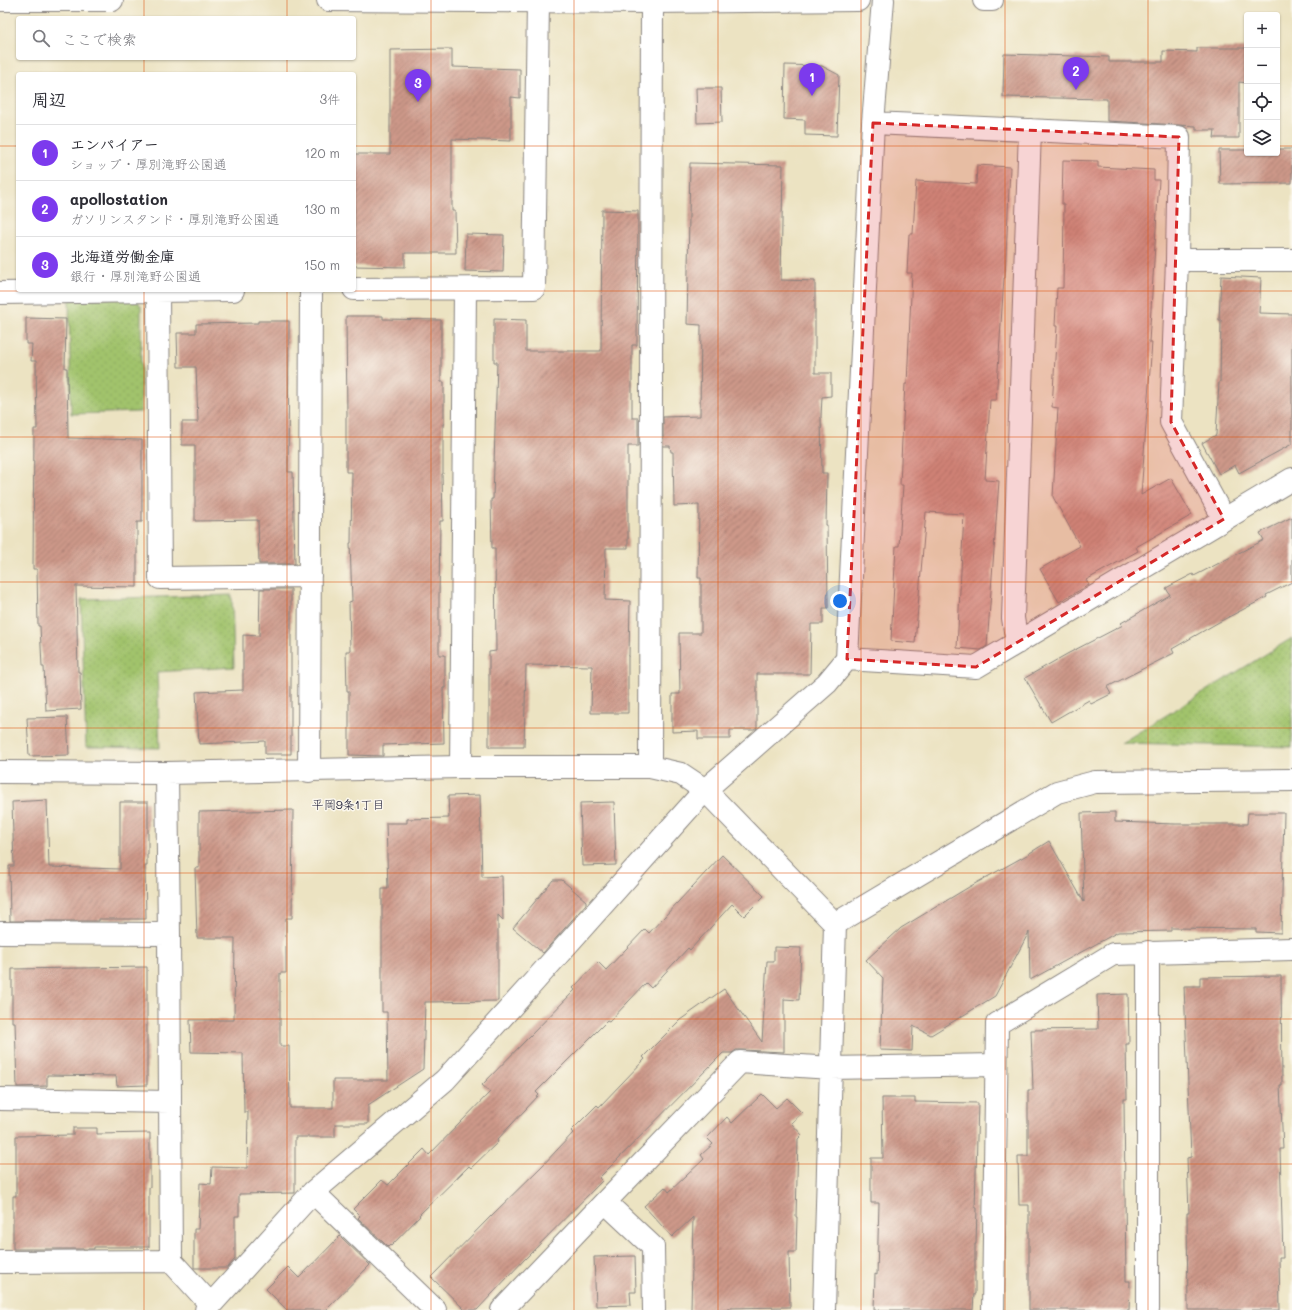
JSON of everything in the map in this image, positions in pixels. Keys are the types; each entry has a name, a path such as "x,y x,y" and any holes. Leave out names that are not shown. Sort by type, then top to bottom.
{"street":[{"path":"0,0 112,0"},
{"path":"328,0 538,2 858,0"},
{"path":"167,773 171,1261 209,1307 314,1192 445,1080 705,790 827,683 847,659 874,123 883,0"},
{"path":"984,0 992,0"},
{"path":"650,767 652,1"},
{"path":"356,289 534,288 538,2"},
{"path":"874,123 1179,137 1177,260 1171,422 1224,519"},
{"path":"1017,642 1013,618 1030,130"},
{"path":"1177,260 1292,260"},
{"path":"461,767 465,289"},
{"path":"0,293 79,292"},
{"path":"158,292 160,578 310,576"},
{"path":"309,771 311,292"},
{"path":"847,659 976,667 1292,480"},
{"path":"0,772 167,773 461,767 650,767 681,774 705,790 835,924 824,1310"},
{"path":"835,924 1057,792 1095,782 1292,780"},
{"path":"0,933 169,934"},
{"path":"993,1310 997,1024 1113,954 1292,949"},
{"path":"1148,952 1148,1310"},
{"path":"502,1310 740,1062 831,1068 996,1065"},
{"path":"0,1099 170,1102"},
{"path":"314,1192 435,1310"},
{"path":"605,1202 654,1247 654,1310"},
{"path":"0,1262 171,1261"}],"highlighted area":[{"path":"873,123 1179,137 1171,422 1224,519 976,667 847,659"}],"green space":[{"path":"135,297 141,306 141,412 71,414 69,300"},
{"path":"232,595 234,667 157,672 160,748 86,747 81,599"},
{"path":"1292,638 1292,747 1121,743"}],"building":[{"path":"1197,48 1244,48 1244,83 1239,82 1239,138 1214,138 1215,130 1196,130 1196,126 1107,121 1107,99 1003,97 1004,54 1109,57 1109,62 1163,62 1163,51 1197,52"},
{"path":"452,49 452,67 520,69 520,98 511,97 511,141 452,139 452,211 455,211 456,253 405,253 405,267 356,266 356,154 390,154 390,50"},
{"path":"785,65 822,66 839,75 837,136 805,135 805,120 784,119"},
{"path":"696,88 721,88 722,122 697,123"},
{"path":"1280,149 1292,149 1292,183 1220,184 1219,150 1244,150 1244,156 1280,156"},
{"path":"1063,160 1098,161 1098,167 1154,170 1154,180 1159,180 1149,342 1152,342 1141,495 1171,478 1192,515 1136,547 1138,551 1086,580 1089,585 1059,602 1040,569 1080,546 1053,497 1058,408 1052,407 1057,326 1055,326 1057,288 1063,288"},
{"path":"690,163 783,165 781,280 815,281 815,373 831,373 831,396 822,397 821,416 822,473 827,473 826,525 828,608 823,608 823,624 811,624 810,674 757,674 757,728 754,730 730,730 730,739 698,739 698,731 672,732 672,694 680,694 679,633 701,633 701,578 698,578 699,505 674,506 673,452 671,452 670,446 663,446 663,417 700,416 701,325 687,324"},
{"path":"977,165 1010,167 1005,278 996,400 990,400 985,480 999,481 987,646 981,650 957,648 964,514 926,512 915,643 891,641 896,546 899,546 903,485 900,485 905,384 907,384 912,273 907,273 909,234 913,234 916,181 976,184"},
{"path":"602,210 638,211 637,345 632,345 632,418 638,418 638,446 628,446 628,548 606,548 605,600 630,601 628,713 591,713 592,666 526,665 524,747 489,747 489,652 496,651 495,548 492,548 491,499 493,499 497,362 494,362 494,319 526,320 526,351 601,351"},
{"path":"466,234 504,235 503,272 465,271"},
{"path":"1221,276 1261,278 1259,313 1292,314 1292,444 1239,473 1235,465 1219,474 1202,443 1216,435 1220,382 1221,320 1219,320"},
{"path":"346,316 383,316 383,319 441,320 441,382 444,382 444,424 442,474 443,521 440,521 439,655 445,655 445,688 443,688 444,743 383,745 383,756 349,755 349,691 347,691 346,651 350,651 349,602 352,601 350,543 352,472 346,472"},
{"path":"26,318 66,319 65,368 67,368 68,438 142,440 142,522 137,522 137,587 76,586 78,672 80,672 81,709 46,711 44,667 42,667 40,626 38,626 37,569 33,569 34,429 37,429 36,361 31,361 32,344 26,344"},
{"path":"258,321 289,321 288,472 293,472 295,564 259,564 258,520 195,521 195,445 182,445 182,422 198,422 196,367 178,367 177,333 196,333 196,324 258,323"},
{"path":"1292,517 1292,582 1266,595 1267,597 1172,649 1174,653 1107,687 1111,694 1091,704 1089,700 1051,722 1025,678 1123,625 1121,623 1170,595 1166,588 1193,574 1194,576 1264,540 1260,533"},
{"path":"260,589 291,589 291,754 265,754 265,741 199,744 196,692 243,690 243,635 259,636"},
{"path":"67,717 69,755 29,756 27,718"},
{"path":"480,795 482,877 502,876 503,920 498,915 498,1001 425,1002 423,1069 368,1105 368,1124 335,1124 335,1137 295,1137 295,1193 239,1194 239,1216 235,1216 235,1259 227,1268 194,1268 194,1229 198,1229 200,1183 211,1184 212,1167 247,1168 248,1112 244,1112 243,1053 191,1052 190,1020 234,1020 235,938 197,938 195,868 199,868 199,812 293,810 292,918 286,918 286,973 280,973 280,1046 289,1046 290,1108 333,1108 333,1080 388,1080 387,1012 382,1012 382,889 388,889 386,823 407,823 407,819 449,818 448,796"},
{"path":"47,800 49,867 120,869 120,802 148,802 148,854 147,866 145,866 146,919 99,919 99,921 10,921 9,866 14,866 12,802"},
{"path":"614,802 616,865 582,866 580,803"},
{"path":"1115,812 1115,822 1175,824 1247,824 1248,813 1284,813 1281,933 1256,932 1256,929 1171,928 1171,931 1118,932 1030,980 1029,932 995,996 931,1035 913,1026 912,1051 880,1050 883,978 866,960 901,928 1049,841 1084,902 1081,813"},
{"path":"722,855 764,896 744,916 732,904 690,950 688,948 651,988 646,983 609,1022 607,1021 536,1092 539,1095 497,1140 498,1142 471,1168 469,1166 419,1215 420,1216 391,1246 390,1245 388,1247 358,1218 360,1216 353,1209 382,1180 388,1185 424,1149 429,1155 490,1092 482,1085 575,990 573,988 598,962 606,970 645,929 649,933"},
{"path":"553,880 562,880 586,901 586,904 543,953 513,928"},
{"path":"774,947 801,948 799,1000 784,999 784,1052 736,1050 732,1053 723,1053 599,1178 602,1181 477,1310 465,1310 431,1277 542,1166 573,1133 571,1131 597,1105 599,1107 645,1059 643,1057 680,1020 724,989 762,1042 767,961 774,961"},
{"path":"147,967 147,1085 117,1086 116,1076 47,1075 47,1086 17,1087 15,1022 12,1022 12,969"},
{"path":"1281,976 1282,1085 1280,1085 1283,1149 1280,1149 1283,1258 1279,1258 1280,1310 1188,1310 1187,1213 1189,1213 1187,1158 1191,1157 1184,986 1200,986 1200,977"},
{"path":"1128,994 1129,1044 1126,1044 1127,1099 1124,1099 1126,1281 1130,1281 1129,1310 1029,1310 1029,1205 1019,1205 1018,1156 1028,1156 1028,1090 1033,1090 1031,1030 1098,1029 1097,995"},
{"path":"762,1094 776,1108 787,1098 802,1113 791,1123 802,1135 798,1139 796,1252 789,1252 790,1307 691,1310 693,1217 672,1237 644,1206 665,1187 669,1192 704,1159 701,1155 713,1144 707,1138 727,1117 732,1123"},
{"path":"882,1098 915,1098 915,1102 978,1103 975,1208 977,1208 975,1294 973,1310 874,1310 875,1274 877,1275 879,1203 871,1203 871,1158 883,1158"},
{"path":"73,1128 97,1128 97,1134 150,1133 149,1247 13,1249 13,1196 16,1196 16,1136 73,1135"},
{"path":"340,1236 370,1265 326,1310 287,1310 266,1289 288,1267 299,1278"},
{"path":"635,1256 636,1292 630,1292 631,1305 596,1306 594,1257"}],"place":[{"name":"apollostation","path":"1076,90"},
{"name":"エンパイアー","path":"812,96"},
{"name":"北海道労働金庫","path":"418,102"}],"district":[{"name":"平岡9条1丁目","path":"348,805"}]}
